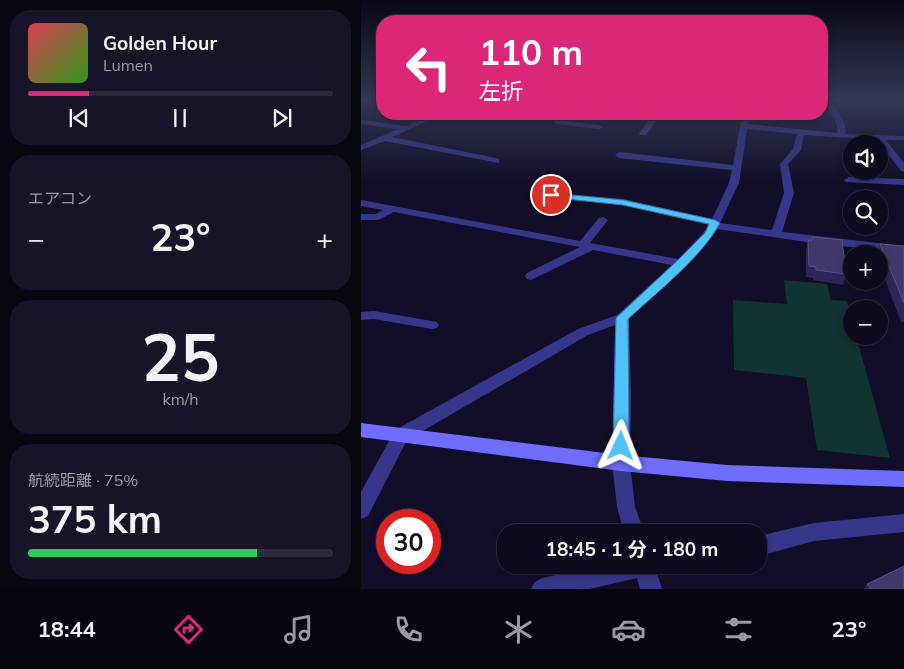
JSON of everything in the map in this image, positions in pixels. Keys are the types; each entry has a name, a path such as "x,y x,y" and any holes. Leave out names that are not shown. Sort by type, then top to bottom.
{"street":[{"path":"395,126 406,128"},
{"path":"361,148 409,126"},
{"path":"592,126 599,127"},
{"path":"643,133 648,126"},
{"path":"361,510 401,435 583,332 622,318 681,263 709,234 734,183 744,126"},
{"path":"775,126 801,132 842,136 841,126"},
{"path":"776,235 789,193 784,164 797,150 801,132"},
{"path":"888,137 904,138"},
{"path":"384,138 496,161"},
{"path":"888,148 904,170"},
{"path":"619,156 737,168"},
{"path":"849,180 904,182"},
{"path":"554,189 551,195 626,199 714,224 776,235 855,246 904,249"},
{"path":"361,203 681,263"},
{"path":"361,217 378,217 393,209"},
{"path":"531,276 587,245 603,220"},
{"path":"361,316 374,316 432,325"},
{"path":"622,318 621,463 626,507 631,524"},
{"path":"361,430 621,463 727,474 904,479"},
{"path":"767,544 815,532 904,523"},
{"path":"542,589 607,574"},
{"path":"648,574 651,589"}],"green space":[{"path":"784,280 827,284 831,300 843,301 843,345 859,345 890,458 817,450 806,378 734,370 733,300 787,304"}],"building":[{"path":"812,237 842,240 843,274 816,270 816,267 809,266 808,240 812,240"},
{"path":"880,244 904,246 904,303 888,264 888,245"},
{"path":"904,566 904,589 871,589 867,584"}],"route":[{"path":"551,195 623,202 715,223 709,234 681,263 622,318 623,395 621,446"}]}
